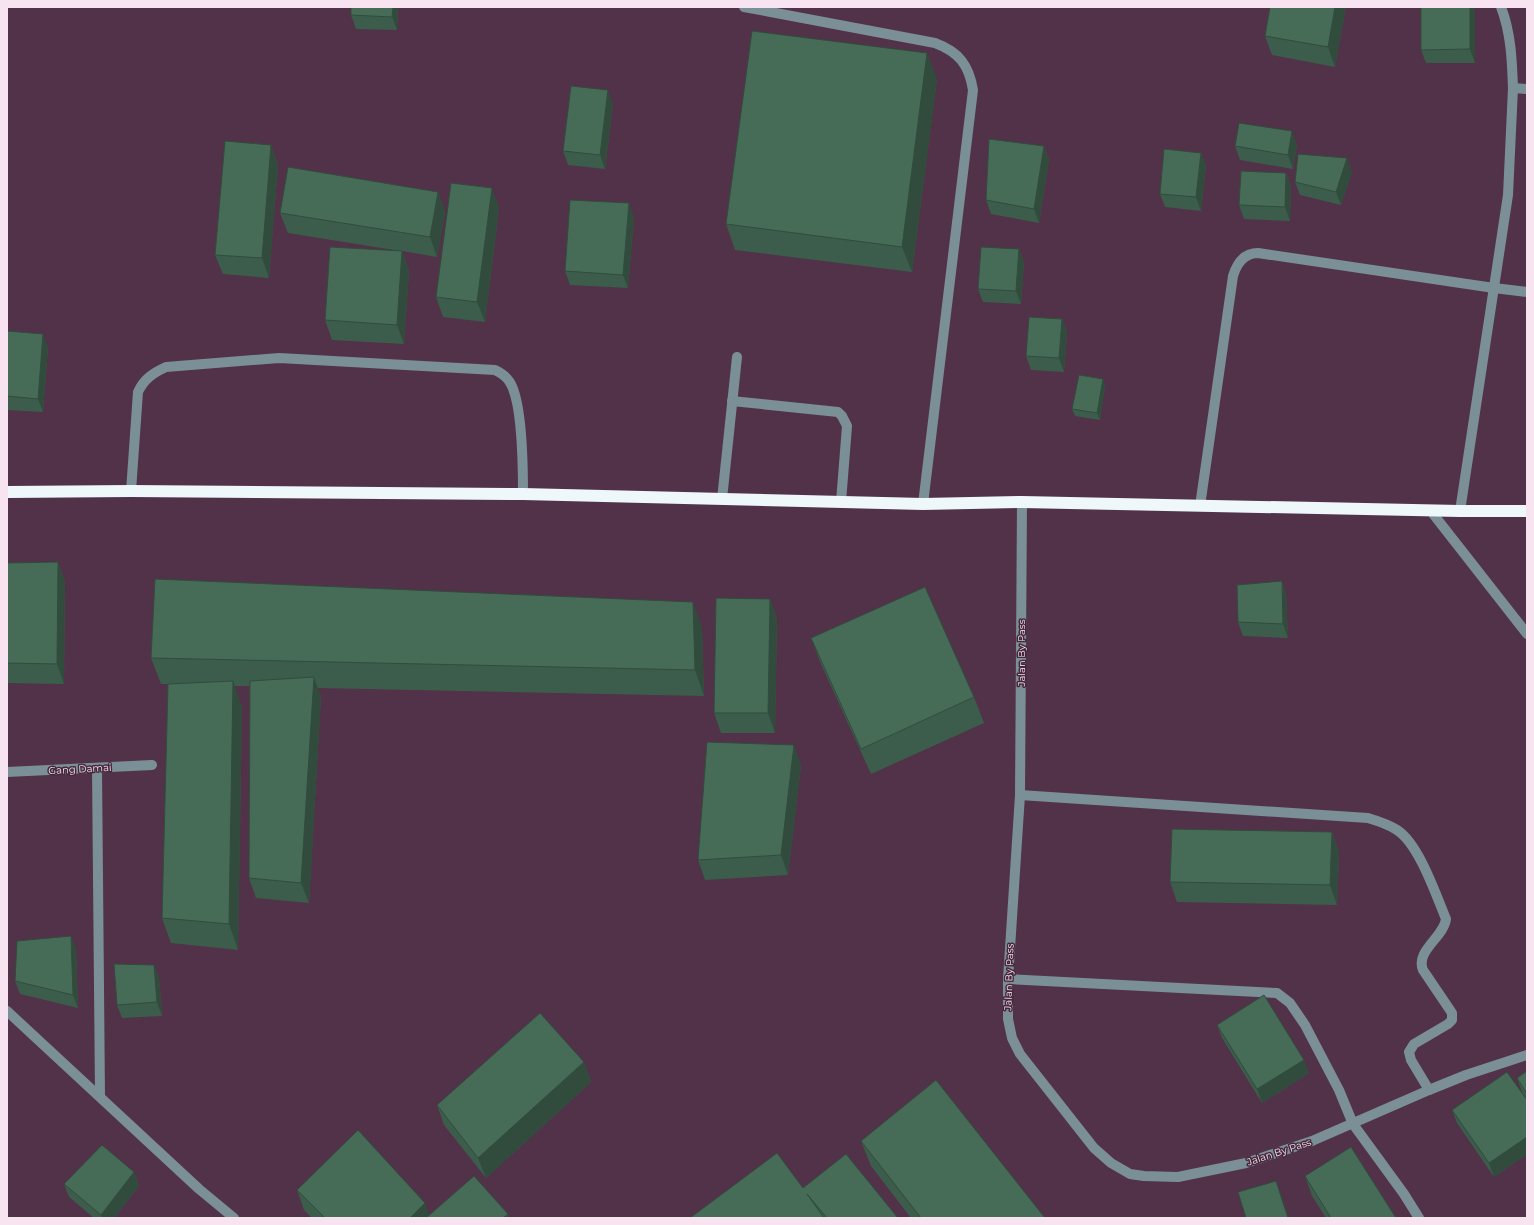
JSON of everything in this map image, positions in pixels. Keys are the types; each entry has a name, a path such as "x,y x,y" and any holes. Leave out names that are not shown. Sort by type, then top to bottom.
{"highway":[{"path":"7,492 131,491 523,494 923,504 1022,502 1527,511"}],"street":[{"path":"744,7 935,42 955,52 962,60 971,78 973,90 923,504"},
{"path":"1460,511 1508,195 1513,88 1509,36 1507,23 1501,7"},
{"path":"1513,88 1527,90"},
{"path":"1200,506 1233,276 1235,267 1246,255 1258,253 1527,292"},
{"path":"722,499 737,357"},
{"path":"131,491 138,392 142,383 155,372 166,367 279,358 495,370 503,374 513,388 516,402 522,443 523,494"},
{"path":"732,401 838,412 842,416 847,426 841,502"},
{"name":"Jalan By Pass","path":"1022,502 1020,795 1008,980 1008,1019 1012,1038 1020,1054 1038,1079 1094,1148 1111,1164 1125,1172 1144,1176 1178,1177 1246,1163 1312,1141 1466,1075 1527,1055"},
{"path":"1430,510 1527,634"},
{"name":"Gang Damai","path":"7,772 152,765"},
{"path":"97,768 100,1096"},
{"path":"1020,795 1368,818 1385,824 1398,831 1408,841 1428,874 1446,919 1445,926 1423,956 1421,963 1423,970 1452,1013 1452,1020 1448,1024 1414,1044 1410,1048 1409,1055 1429,1090"},
{"path":"1008,980 1277,993 1290,1003 1305,1024 1336,1084 1352,1124 1404,1194 1419,1218"},
{"path":"7,1011 200,1189 234,1218"}],"building":[{"path":"351,7 393,7 392,17 351,15"},
{"path":"1270,7 1335,7 1328,47 1265,36"},
{"path":"1421,7 1470,7 1470,49 1421,50"},
{"path":"752,31 927,53 902,247 726,224"},
{"path":"571,86 608,90 600,155 563,151"},
{"path":"1239,123 1292,131 1288,155 1235,146"},
{"path":"989,139 1044,146 1034,209 986,200"},
{"path":"225,141 271,145 262,258 215,255"},
{"path":"1164,149 1201,153 1196,197 1160,194"},
{"path":"1298,154 1347,158 1336,192 1295,182"},
{"path":"288,167 438,192 430,237 280,213"},
{"path":"1241,171 1286,173 1285,207 1239,205"},
{"path":"451,183 492,188 477,302 436,297"},
{"path":"570,200 629,203 623,275 565,271"},
{"path":"330,247 402,251 397,325 325,320"},
{"path":"981,247 1019,249 1016,291 978,289"},
{"path":"1029,317 1062,319 1059,358 1026,356"},
{"path":"7,331 43,334 38,399 7,396"},
{"path":"1079,375 1103,379 1097,413 1072,409"},
{"path":"58,562 57,664 7,663 7,563"},
{"path":"155,579 693,602 695,670 151,658"},
{"path":"1282,581 1283,624 1238,622 1237,585"},
{"path":"925,587 974,697 861,749 811,638"},
{"path":"716,598 770,599 768,713 714,713"},
{"path":"314,677 301,883 249,878 250,681"},
{"path":"233,681 229,924 162,918 168,684"},
{"path":"707,742 794,745 781,855 698,860"},
{"path":"1172,829 1332,832 1330,885 1170,882"},
{"path":"71,936 73,995 15,981 17,941"},
{"path":"114,964 154,965 157,1002 117,1005"},
{"path":"1264,995 1304,1060 1257,1089 1217,1025"},
{"path":"540,1013 584,1062 478,1158 437,1105"},
{"path":"1527,1071 1527,1094 1517,1078"},
{"path":"1507,1072 1527,1100 1527,1137 1489,1163 1452,1110"},
{"path":"936,1080 1045,1218 921,1218 861,1141"},
{"path":"358,1130 425,1203 410,1218 325,1218 297,1190"},
{"path":"102,1145 134,1172 101,1215 64,1184"},
{"path":"1351,1147 1396,1218 1331,1218 1305,1176"},
{"path":"777,1153 803,1188 846,1154 898,1218 827,1218 807,1194 824,1218 690,1218"},
{"path":"474,1176 508,1214 503,1218 426,1218"},
{"path":"1276,1181 1288,1218 1246,1218 1238,1192"}]}
